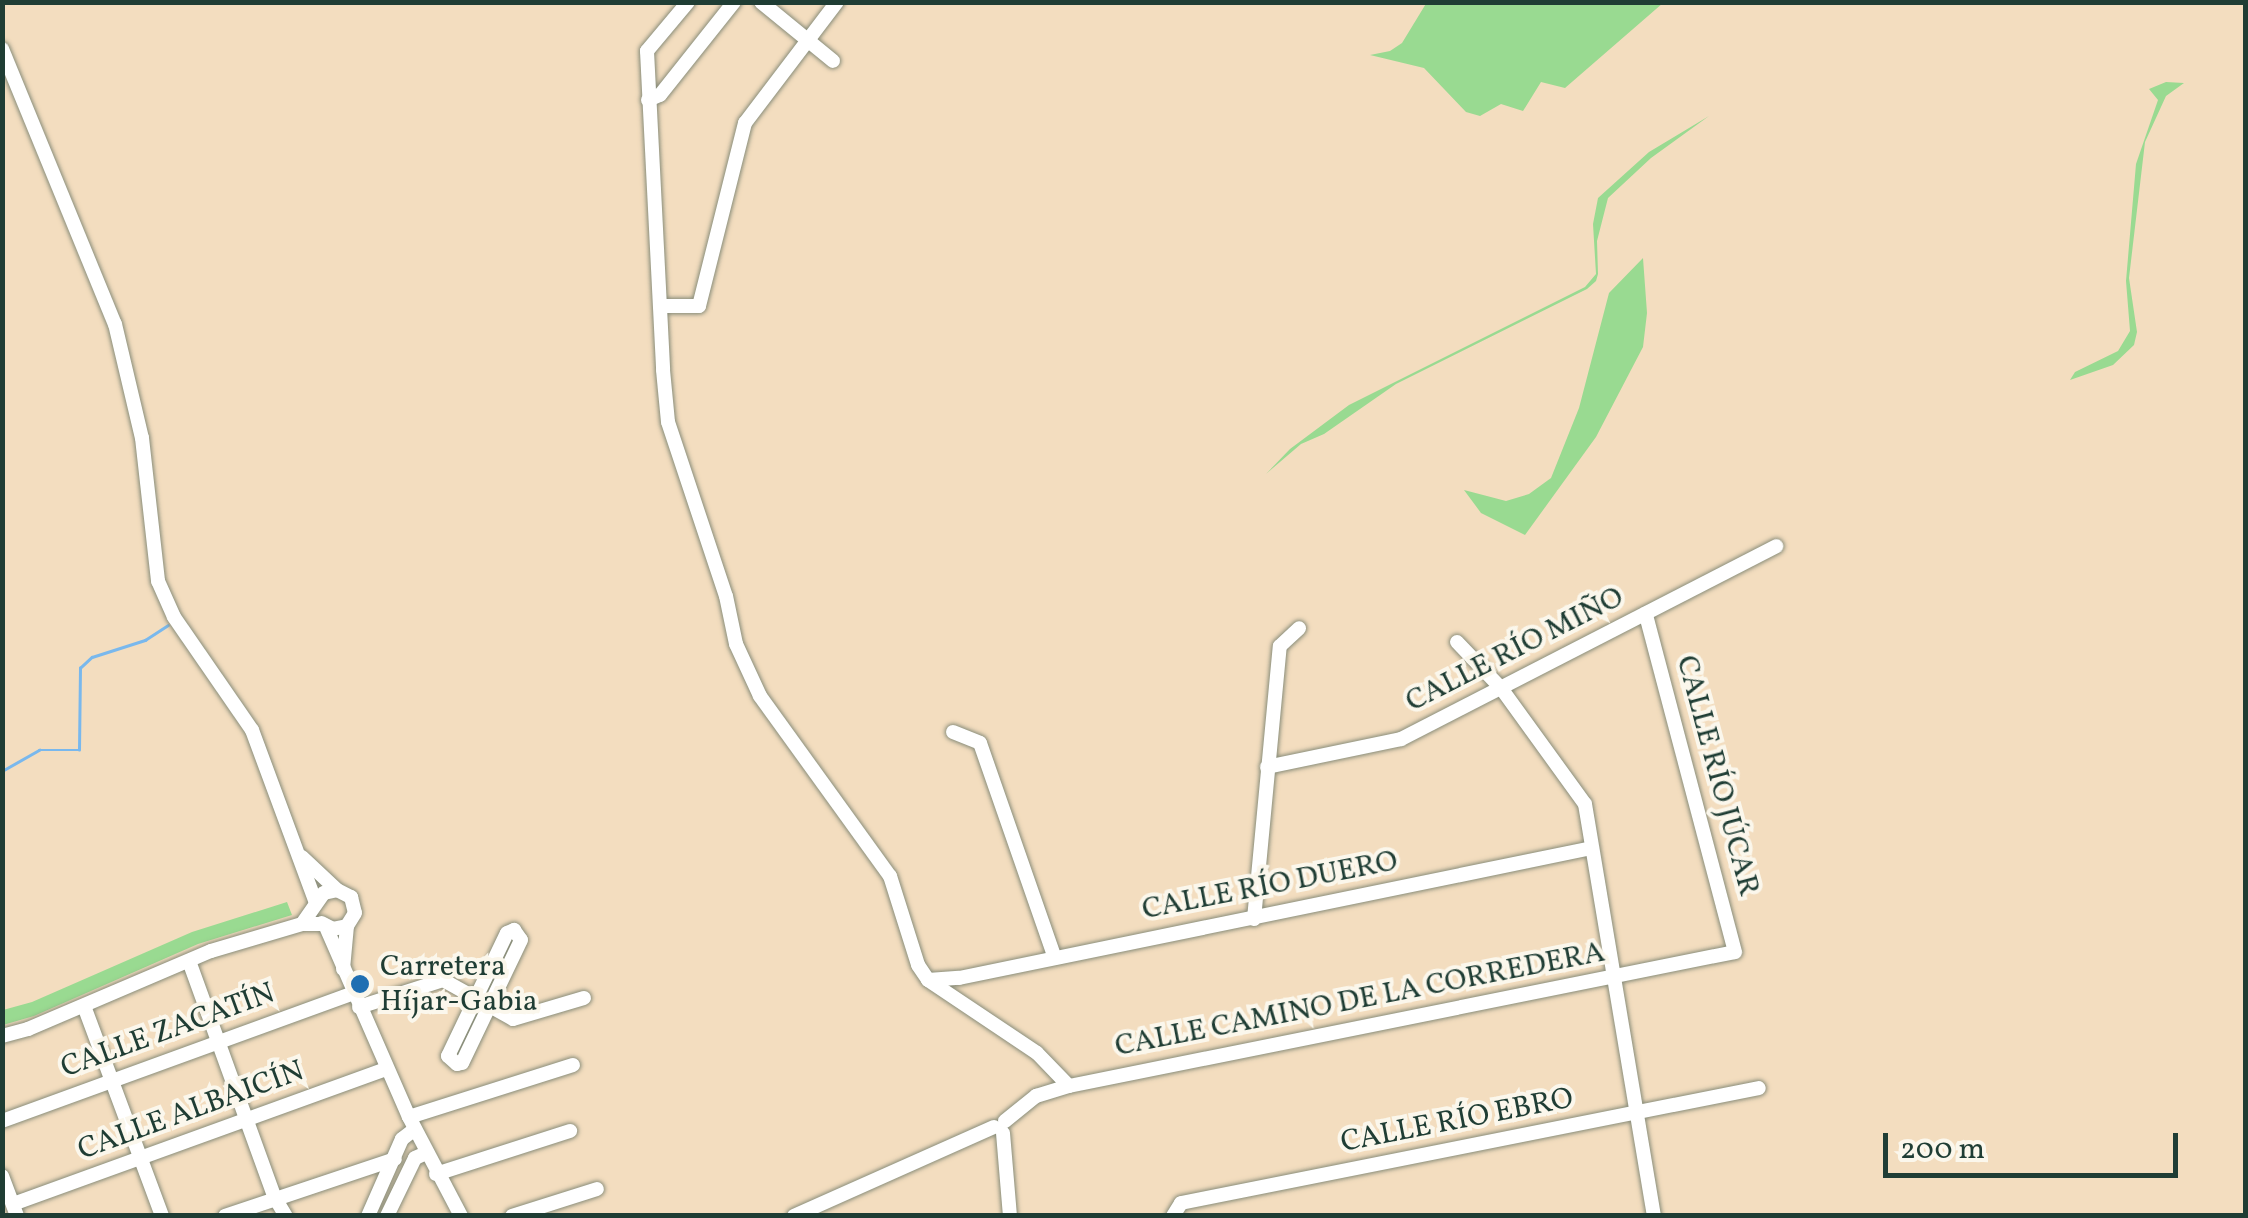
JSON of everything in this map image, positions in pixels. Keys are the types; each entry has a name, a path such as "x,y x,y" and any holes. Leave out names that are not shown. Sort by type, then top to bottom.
{"street":[{"path":"688,2 647,52 668,422 726,596 736,644 760,696 890,876 918,965 928,980 1038,1053 1069,1086"},
{"path":"648,100 660,95 734,2"},
{"path":"761,2 833,62"},
{"path":"661,306 699,306 745,123 837,2"},
{"path":"2,49 115,324 142,438 158,581 174,617 252,730 324,926 386,1069 436,1174 461,1216"},
{"name":"CALLE RÍO MIÑO","path":"1266,767 1400,739 1776,546"},
{"name":"CALLE RÍO JÚCAR","path":"1646,614 1735,952"},
{"path":"1254,919 1280,646 1298,628"},
{"path":"1457,642 1500,688 1585,804 1640,1113 1654,1216"},
{"path":"953,732 980,743 1054,956"},
{"path":"293,844 337,890 351,897 355,907 346,926 343,970"},
{"name":"CALLE RÍO DUERO","path":"928,980 959,978 1592,848"},
{"path":"302,924 324,893 337,890"},
{"path":"2,1036 189,961 302,924 346,926"},
{"path":"507,933 519,934 521,940 489,1007 462,1063 450,1061 448,1056 507,933"},
{"name":"CALLE CAMINO DE LA CORREDERA","path":"794,1216 1000,1127 1036,1096 1069,1086 1735,952"},
{"path":"189,961 274,1198 286,1216"},
{"path":"959,978 962,1004"},
{"name":"CALLE ZACATÍN","path":"2,1121 218,1043 356,1000 443,980 476,996"},
{"path":"476,996 513,1020 584,998"},
{"path":"84,1006 162,1216"},
{"path":"368,1216 412,1123 573,1065"},
{"name":"CALLE ALBAICÍN","path":"16,1210 386,1069"},
{"name":"CALLE RÍO EBRO","path":"1173,1216 1181,1203 1759,1088"},
{"path":"1000,1127 1010,1216"},
{"path":"436,1174 570,1131"},
{"path":"387,1216 411,1166 426,1153"},
{"path":"225,1216 394,1158 411,1166"},
{"path":"2,1176 16,1210"},
{"path":"512,1216 597,1189"}],"green space":[{"path":"1427,2 1663,3 1565,88 1541,82 1523,111 1501,104 1480,116 1466,112 1424,68 1370,55 1390,51 1402,43"},
{"path":"2166,82 2184,83 2166,96 2145,142 2129,278 2137,332 2134,345 2113,365 2070,380 2075,372 2118,351 2130,331 2126,281 2136,164 2158,100 2149,89"},
{"path":"1709,116 1651,158 1608,198 1597,241 1598,274 1587,289 1396,384 1324,434 1301,444 1266,474 1290,449 1349,405 1585,287 1596,274 1593,224 1598,198 1649,152"},
{"path":"1643,258 1647,313 1643,347 1596,437 1525,535 1481,513 1464,490 1506,501 1529,494 1551,478 1579,408 1609,293"},
{"path":"287,902 292,915 198,944 34,1016 3,1025 3,1010 32,1002 192,932"}],"waterway":[{"path":"2,771 39,750 79,750 80,668 92,657 145,640 168,625"}],"place":[{"name":"Carretera Híjar-Gabia","path":"360,984"}]}
